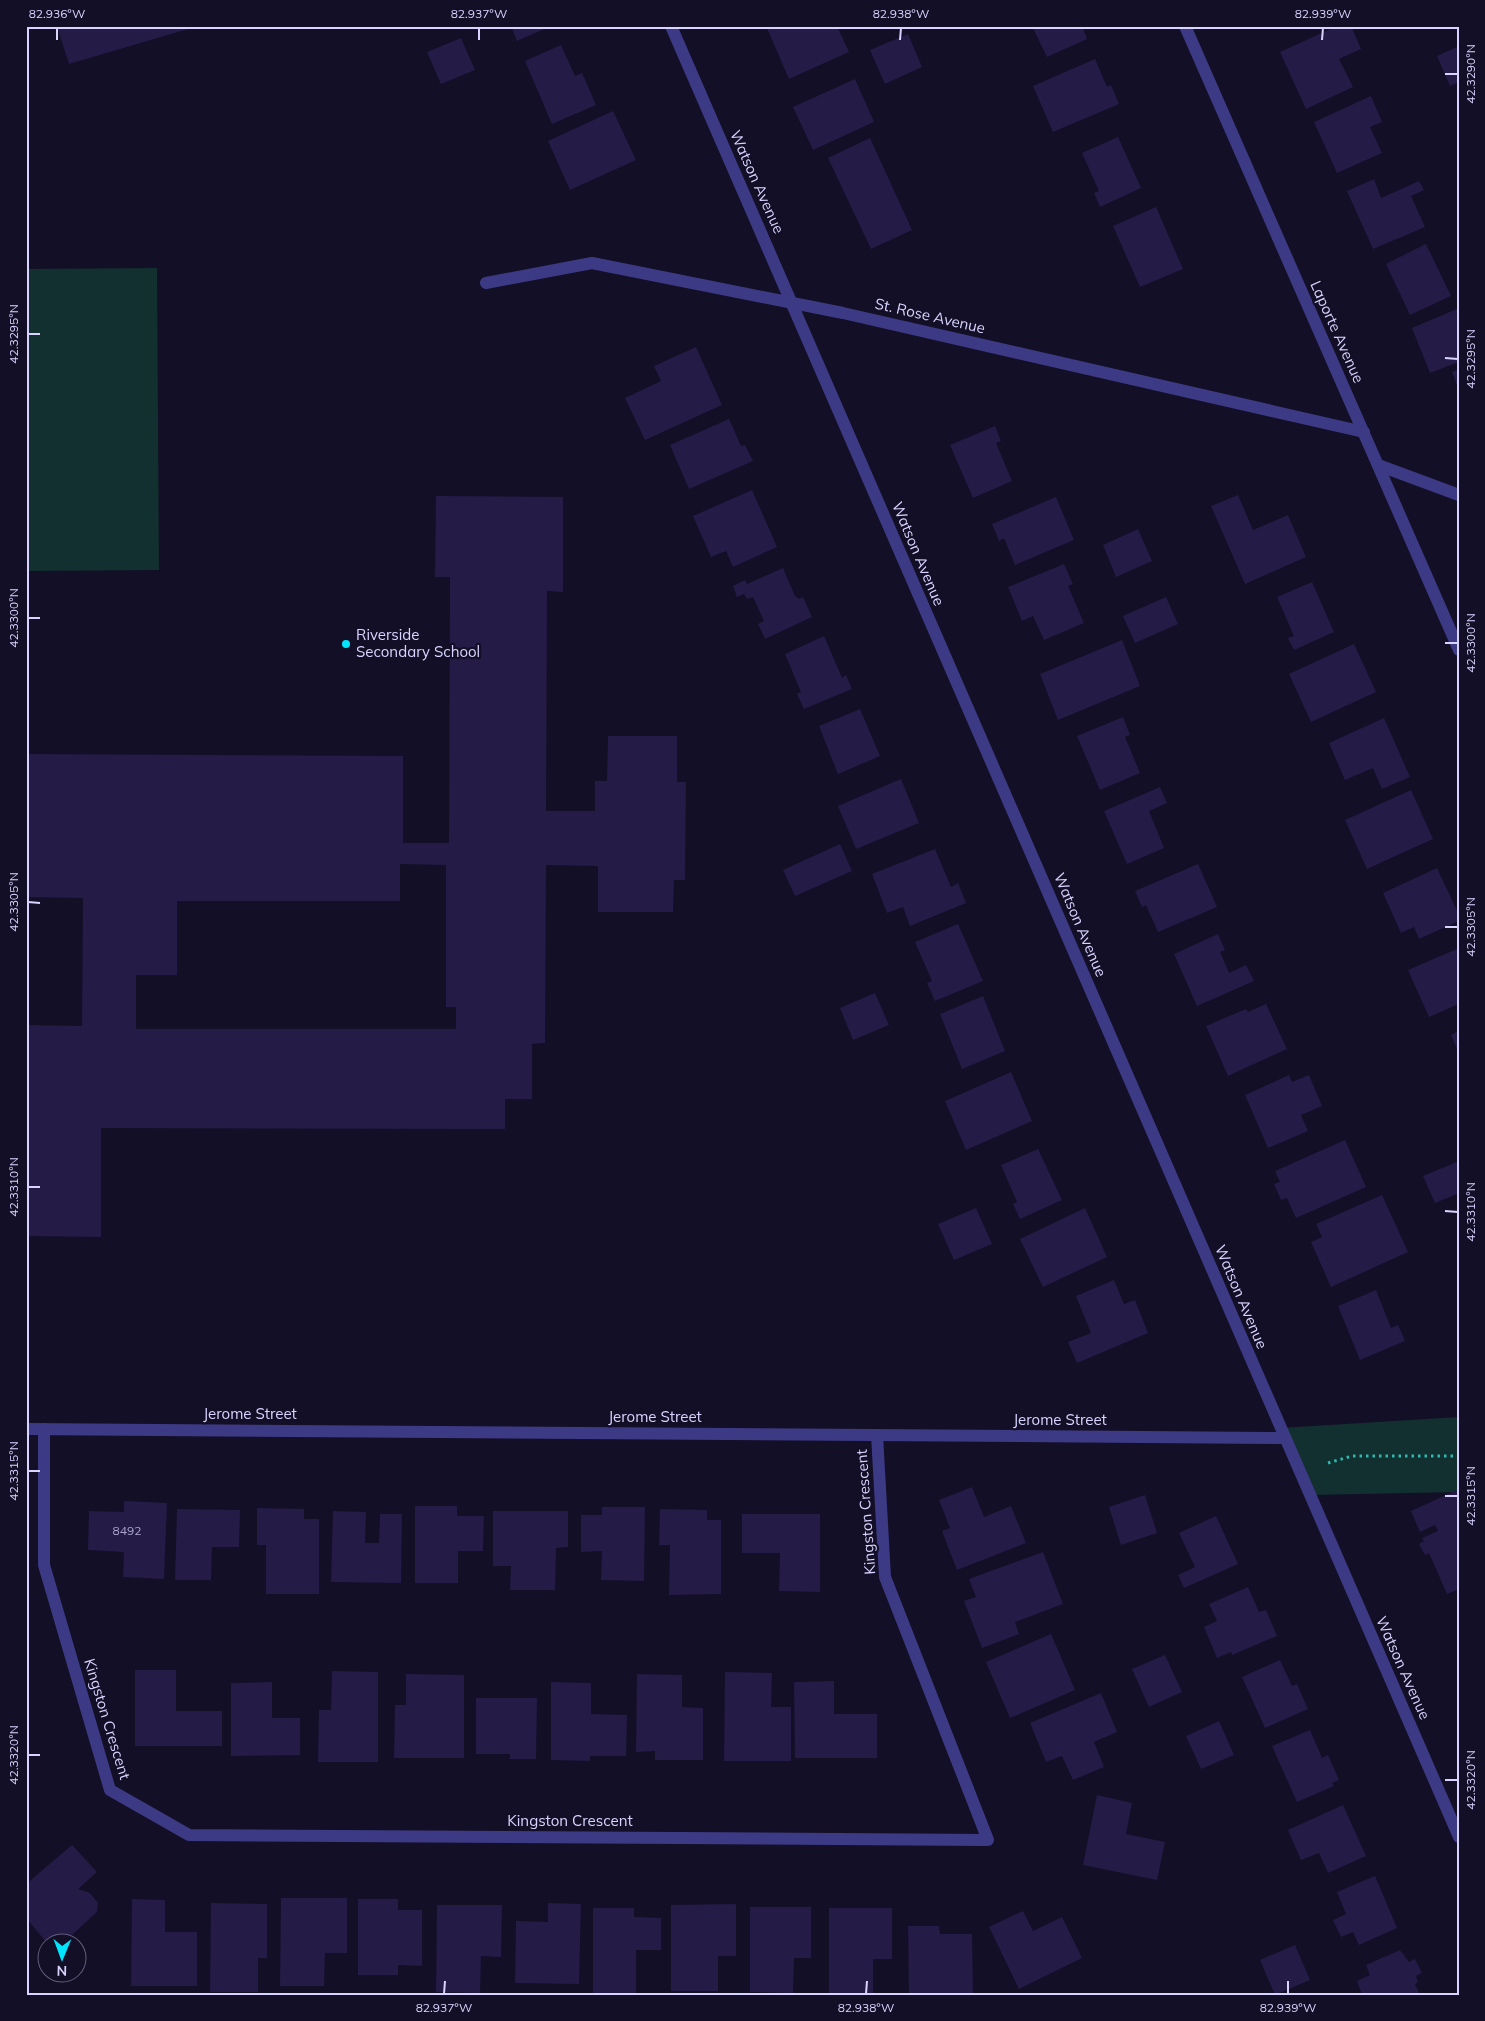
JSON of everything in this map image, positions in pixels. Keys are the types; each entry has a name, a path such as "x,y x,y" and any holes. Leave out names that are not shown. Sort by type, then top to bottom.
{"street":[{"name":"Watson Avenue","path":"671,26 1459,1837"},
{"name":"Laporte Avenue","path":"1185,26 1459,650"},
{"name":"St. Rose Avenue","path":"486,282 592,263 792,302 1364,432"},
{"path":"1378,465 1459,495"},
{"name":"Jerome Street","path":"26,1429 1284,1438"},
{"name":"Kingston Crescent","path":"44,1429 44,1565 110,1790 190,1835 988,1840 885,1577 877,1435"}],"path":[{"path":"1328,1463 1352,1456 1459,1456"}],"green space":[{"path":"157,268 159,570 26,571 26,269"},
{"path":"1459,1417 1459,1492 1310,1495 1280,1428"}],"building":[{"path":"57,26 194,26 195,27 69,64"},
{"path":"511,26 551,26 517,41"},
{"path":"766,26 837,26 849,52 789,79"},
{"path":"1032,26 1082,26 1087,39 1047,57"},
{"path":"1337,26 1351,26 1361,49 1339,59 1353,87 1306,109 1280,52"},
{"path":"908,34 922,67 885,84 870,50"},
{"path":"461,38 475,70 441,84 427,52"},
{"path":"561,45 575,76 582,73 596,105 552,124 525,61"},
{"path":"1459,46 1459,82 1450,86 1437,56"},
{"path":"1095,59 1107,87 1111,85 1119,104 1053,132 1033,86"},
{"path":"855,79 874,122 813,150 793,107"},
{"path":"1371,96 1382,122 1370,127 1382,153 1337,173 1314,122"},
{"path":"613,111 636,160 570,190 548,141"},
{"path":"1118,137 1141,188 1100,207 1094,193 1099,191 1082,153"},
{"path":"870,138 912,230 871,249 828,158"},
{"path":"1374,179 1381,198 1419,181 1424,190 1411,196 1425,227 1373,249 1347,191"},
{"path":"1156,207 1183,269 1140,287 1113,226"},
{"path":"1426,244 1451,296 1410,315 1386,264"},
{"path":"1459,308 1459,362 1430,373 1412,328"},
{"path":"696,347 722,405 645,440 625,398 661,381 654,366"},
{"path":"1459,369 1459,390 1452,372"},
{"path":"729,419 741,446 745,445 753,461 689,489 670,445"},
{"path":"995,426 1001,441 996,443 1012,481 973,498 950,445"},
{"path":"752,490 777,547 733,567 726,551 711,557 693,516"},
{"path":"1238,495 1253,530 1288,515 1306,557 1245,584 1211,506"},
{"path":"436,496 563,497 563,592 547,591 546,811 595,811 595,781 607,781 608,736 677,736 677,782 686,782 685,880 674,880 673,912 598,912 598,866 546,865 545,1043 532,1044 532,1099 505,1099 505,1129 101,1128 101,1237 26,1236 26,1025 82,1026 83,898 26,897 26,754 403,756 403,843 449,843 450,577 435,577","holes":["400,864 446,865 446,1007 456,1007 456,1029 136,1029 136,975 177,975 177,901 400,901"]},
{"path":"1056,497 1074,540 1015,565 1004,538 999,541 992,524"},
{"path":"1138,529 1152,561 1116,577 1103,545"},
{"path":"1064,564 1073,584 1068,586 1084,623 1044,640 1033,616 1022,621 1008,587"},
{"path":"783,568 795,596 799,599 803,597 812,617 765,639 758,624 764,621 753,597 747,599 744,594 737,597 733,586 745,580 747,584"},
{"path":"1312,582 1334,632 1294,650 1288,638 1294,636 1277,597"},
{"path":"1166,597 1178,624 1135,643 1123,616"},
{"path":"824,636 842,678 846,675 852,689 804,709 797,694 801,692 785,654"},
{"path":"1122,640 1140,686 1058,720 1040,674"},
{"path":"1354,644 1376,692 1311,722 1289,674"},
{"path":"860,709 880,756 838,774 819,726"},
{"path":"1123,717 1130,735 1125,737 1140,773 1100,790 1077,736"},
{"path":"1384,718 1410,777 1382,789 1373,768 1345,780 1329,743"},
{"path":"901,779 919,823 856,849 838,806"},
{"path":"1160,787 1167,803 1149,811 1164,848 1127,864 1104,811"},
{"path":"1411,790 1433,839 1367,869 1345,820"},
{"path":"840,844 852,871 795,896 783,870"},
{"path":"935,849 951,887 958,883 966,903 910,926 903,907 887,913 872,874"},
{"path":"1198,864 1217,907 1158,932 1146,905 1142,907 1135,891"},
{"path":"1437,868 1459,915 1459,921 1419,939 1414,927 1401,933 1383,893"},
{"path":"958,924 983,981 935,1001 927,983 932,981 915,942"},
{"path":"1218,934 1225,950 1220,952 1229,973 1246,965 1254,981 1197,1006 1174,954"},
{"path":"1459,948 1459,1004 1429,1017 1408,970"},
{"path":"875,993 889,1025 853,1040 840,1008"},
{"path":"983,996 1005,1051 962,1069 940,1014"},
{"path":"1266,1004 1287,1049 1228,1076 1206,1026 1246,1009 1248,1012"},
{"path":"1459,1031 1459,1053 1451,1035"},
{"path":"1011,1072 1032,1121 966,1150 945,1101"},
{"path":"1289,1075 1292,1082 1309,1075 1322,1106 1301,1115 1308,1131 1268,1148 1245,1095"},
{"path":"1345,1140 1366,1187 1296,1218 1287,1198 1281,1200 1274,1184 1280,1182 1275,1171"},
{"path":"1038,1149 1062,1200 1020,1219 1013,1204 1017,1202 1001,1165"},
{"path":"1459,1161 1459,1193 1435,1203 1423,1176"},
{"path":"1382,1195 1408,1252 1331,1287 1311,1242 1322,1237 1316,1224"},
{"path":"976,1208 992,1244 954,1260 938,1224"},
{"path":"1085,1208 1107,1257 1043,1287 1020,1239"},
{"path":"1114,1280 1124,1304 1135,1300 1148,1333 1077,1363 1068,1342 1091,1333 1076,1296"},
{"path":"1376,1290 1391,1328 1398,1325 1405,1341 1360,1360 1338,1306"},
{"path":"972,1487 984,1517 1011,1506 1026,1543 957,1570 942,1531 950,1528 939,1500"},
{"path":"1457,1490 1459,1589 1447,1594 1429,1553 1425,1555 1419,1544 1424,1541 1422,1538 1438,1531 1435,1525 1420,1532 1411,1511"},
{"path":"1145,1495 1157,1533 1121,1545 1109,1507"},
{"path":"124,1501 167,1503 164,1579 123,1577 124,1552 88,1550 89,1511 124,1512"},
{"path":"415,1506 457,1506 457,1516 484,1516 483,1551 458,1551 458,1583 415,1583"},
{"path":"602,1507 645,1507 644,1581 601,1580 602,1551 581,1552 581,1515 602,1515"},
{"path":"257,1508 304,1509 304,1519 319,1519 319,1594 266,1594 266,1545 257,1545"},
{"path":"177,1509 240,1510 239,1547 212,1547 211,1580 175,1580"},
{"path":"660,1509 707,1510 707,1520 721,1520 721,1594 669,1595 670,1545 659,1545"},
{"path":"333,1511 366,1512 365,1543 379,1543 380,1514 402,1514 401,1583 331,1582"},
{"path":"493,1511 568,1511 568,1547 556,1548 555,1590 510,1590 511,1566 493,1566"},
{"path":"742,1514 820,1514 820,1592 779,1591 780,1553 742,1553"},
{"path":"1216,1516 1238,1564 1184,1588 1178,1575 1195,1567 1179,1533"},
{"path":"1043,1552 1063,1604 1015,1622 1019,1634 982,1648 964,1601 976,1597 969,1579"},
{"path":"1248,1587 1259,1612 1266,1610 1277,1636 1232,1655 1231,1652 1217,1658 1204,1627 1217,1621 1209,1604"},
{"path":"1051,1634 1075,1690 1010,1718 986,1662"},
{"path":"1165,1655 1182,1692 1149,1707 1132,1669"},
{"path":"1280,1660 1292,1686 1297,1684 1308,1709 1265,1728 1242,1677"},
{"path":"135,1670 176,1670 176,1711 222,1711 222,1746 135,1746"},
{"path":"332,1671 378,1672 378,1762 318,1762 319,1710 331,1710"},
{"path":"725,1672 772,1673 771,1707 791,1707 791,1761 724,1761"},
{"path":"406,1674 464,1675 464,1758 394,1758 395,1705 406,1705"},
{"path":"637,1674 682,1675 682,1707 703,1708 703,1760 655,1760 655,1751 636,1752"},
{"path":"834,1681 834,1714 877,1714 877,1758 795,1758 794,1682"},
{"path":"272,1682 272,1718 300,1718 300,1755 231,1756 231,1683"},
{"path":"551,1682 591,1683 591,1714 627,1715 626,1756 590,1756 590,1761 551,1760"},
{"path":"1101,1693 1117,1732 1094,1742 1104,1767 1073,1780 1062,1756 1046,1762 1030,1723"},
{"path":"476,1698 537,1698 536,1759 510,1759 510,1754 476,1754"},
{"path":"1219,1721 1234,1755 1201,1769 1186,1736"},
{"path":"1310,1730 1322,1758 1328,1755 1339,1780 1332,1783 1334,1786 1297,1802 1272,1746"},
{"path":"1097,1795 1132,1803 1126,1834 1165,1842 1157,1880 1083,1865"},
{"path":"1343,1805 1366,1856 1328,1873 1319,1853 1301,1860 1288,1830"},
{"path":"72,1845 97,1872 78,1889 90,1893 98,1903 97,1912 73,1934 40,1934 26,1918 26,1884"},
{"path":"1375,1876 1397,1928 1359,1945 1353,1932 1341,1937 1333,1920 1346,1914 1337,1892"},
{"path":"281,1898 347,1898 347,1953 325,1953 324,1986 280,1986"},
{"path":"132,1899 165,1900 165,1932 197,1932 197,1986 131,1986"},
{"path":"358,1899 398,1899 398,1910 422,1910 422,1966 398,1965 398,1975 358,1975"},
{"path":"211,1903 267,1904 267,1958 258,1958 258,1992 210,1992"},
{"path":"548,1903 581,1904 579,1984 515,1983 516,1921 548,1922"},
{"path":"736,1904 736,1956 718,1956 718,1991 671,1991 671,1905"},
{"path":"437,1905 502,1905 501,1957 481,1956 480,1993 436,1992"},
{"path":"750,1907 811,1907 811,1958 794,1958 793,1993 750,1992"},
{"path":"593,1908 634,1908 634,1917 661,1918 661,1950 636,1950 636,1993 593,1993"},
{"path":"829,1908 892,1908 892,1959 873,1959 873,1993 829,1994"},
{"path":"1023,1911 1033,1931 1062,1917 1082,1958 1019,1989 989,1927"},
{"path":"908,1926 939,1926 940,1934 972,1934 973,1993 909,1994"},
{"path":"1295,1945 1310,1980 1275,1995 1260,1960"},
{"path":"1400,1950 1409,1962 1415,1959 1422,1973 1416,1976 1418,1982 1415,1984 1420,1995 1362,1995 1357,1981 1370,1975 1366,1965"}],"place":[{"name":"Riverside Secondary School","path":"346,644"}]}
